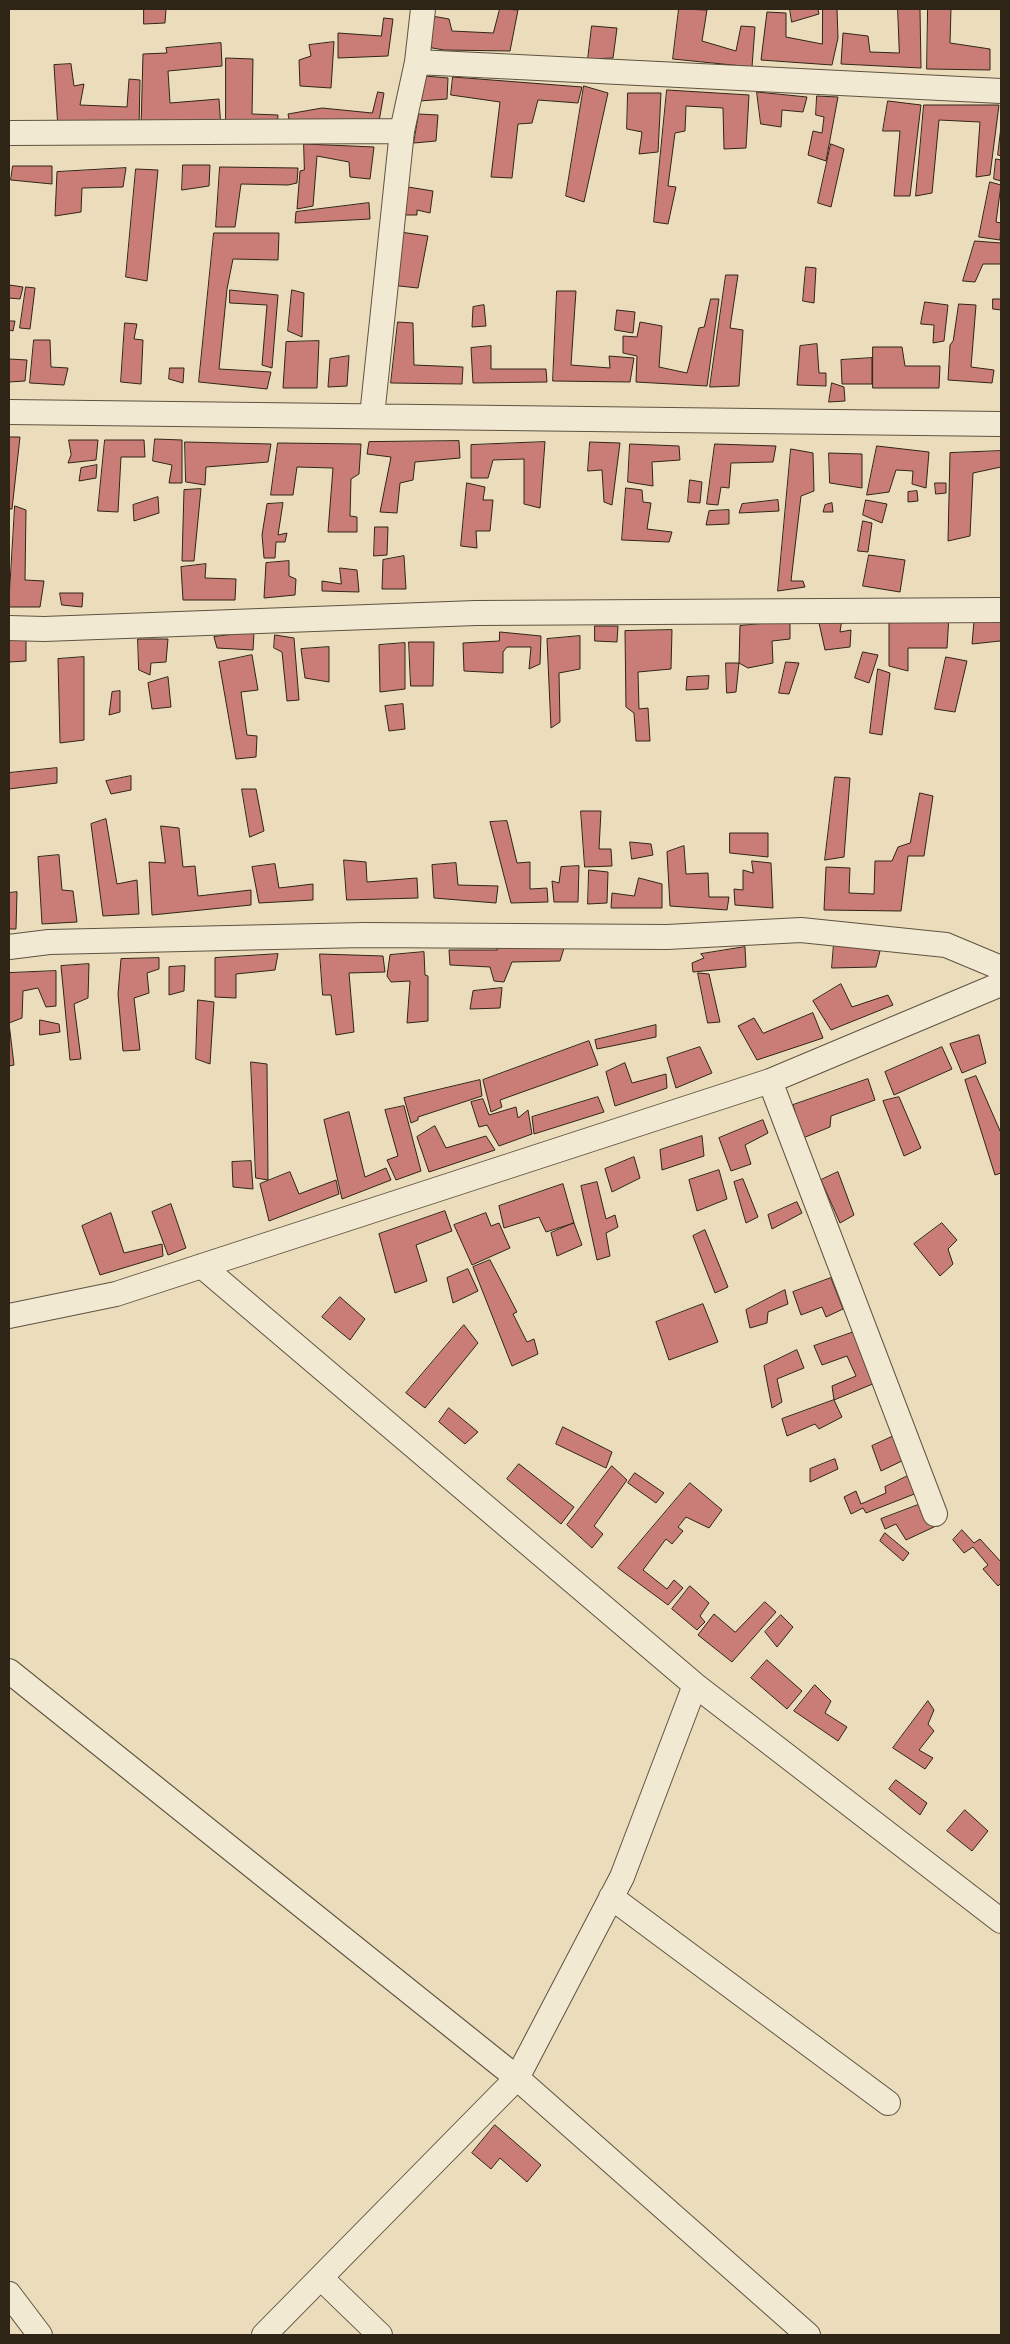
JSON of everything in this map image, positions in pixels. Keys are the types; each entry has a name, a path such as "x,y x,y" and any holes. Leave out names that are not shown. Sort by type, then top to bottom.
{"street":[{"path":"372,416 402,131 417,62 422,9"},
{"path":"417,62 1001,91"},
{"path":"9,133 402,131"},
{"path":"9,412 1001,424"},
{"path":"9,628 44,629 476,613 1001,610"},
{"path":"9,947 49,942 364,935 667,937 801,930 946,944 1001,968"},
{"path":"9,1316 116,1294 770,1082 1001,984"},
{"path":"770,1082 935,1514"},
{"path":"202,1266 695,1685 1001,1921"},
{"path":"9,1671 517,2078 808,2335"},
{"path":"264,2335 517,2078 622,1877 695,1685"},
{"path":"611,1897 888,2103"},
{"path":"321,2278 380,2335"},
{"path":"9,2294 40,2335"}],"building":[{"path":"144,9 166,9 165,23 144,24"},
{"path":"500,9 518,10 510,51 444,50 427,47 432,16 449,19 452,31 493,33"},
{"path":"679,9 707,10 702,41 736,51 741,26 755,27 752,67 673,59"},
{"path":"790,9 818,9 819,14 792,22"},
{"path":"823,9 837,9 838,38 832,65 761,60 767,12 786,13 786,37 822,44"},
{"path":"898,9 920,9 921,68 841,64 843,33 868,36 870,52 899,53"},
{"path":"928,9 951,9 950,43 990,49 990,70 927,69"},
{"path":"384,18 393,19 388,56 338,58 338,33 381,36"},
{"path":"592,26 617,28 613,58 588,59"},
{"path":"334,42 331,88 300,86 299,60 311,56 309,45"},
{"path":"221,43 222,66 168,71 170,103 219,99 221,129 141,128 143,54 167,53 166,48"},
{"path":"226,58 253,59 252,114 278,115 277,129 226,128"},
{"path":"71,64 74,86 84,84 80,105 127,107 129,79 140,80 139,128 58,129 54,65"},
{"path":"425,76 448,78 447,99 420,101"},
{"path":"453,77 582,87 578,103 538,100 532,123 518,124 512,178 491,177 500,102 451,95"},
{"path":"584,86 608,93 584,202 566,196"},
{"path":"667,90 749,95 746,148 724,149 723,108 686,106 685,131 675,133 668,186 676,187 668,224 654,222"},
{"path":"378,92 384,93 378,127 290,125 288,114 322,108 372,113"},
{"path":"757,92 807,97 803,112 782,110 781,127 761,124"},
{"path":"628,93 661,93 658,152 639,154 642,132 627,129"},
{"path":"817,96 838,97 826,161 808,155 813,131 822,133 824,117 816,115"},
{"path":"888,101 921,105 910,196 894,196 900,131 883,131"},
{"path":"924,105 999,105 990,175 976,177 980,122 939,120 932,193 916,196"},
{"path":"419,114 438,115 436,141 414,143"},
{"path":"1001,127 1001,156 998,155"},
{"path":"304,144 374,147 370,179 350,177 349,162 317,156 313,206 297,209 300,171 304,170"},
{"path":"831,144 844,149 831,207 818,203"},
{"path":"996,159 1001,160 1001,181 994,179"},
{"path":"183,165 210,165 209,186 182,190"},
{"path":"13,166 52,166 52,184 11,180"},
{"path":"220,167 298,168 297,183 288,185 241,184 235,227 216,227"},
{"path":"126,168 123,187 82,188 81,212 55,216 57,172"},
{"path":"136,169 158,170 147,281 126,277"},
{"path":"990,182 1001,185 996,222 1001,223 1000,240 979,237"},
{"path":"408,187 433,191 430,213 417,210 417,215 402,215"},
{"path":"369,203 370,219 295,223 296,212"},
{"path":"400,232 428,236 418,288 390,285"},
{"path":"214,233 279,233 278,260 233,259 227,289 219,369 271,372 267,389 199,382"},
{"path":"975,241 1001,243 1001,264 983,264 975,282 963,281"},
{"path":"806,267 816,268 814,303 803,301"},
{"path":"726,275 738,275 730,328 743,330 739,386 710,387"},
{"path":"9,285 23,287 20,299 9,298"},
{"path":"26,287 35,288 30,329 20,328"},
{"path":"230,290 278,295 272,368 262,365 267,305 230,303"},
{"path":"292,290 304,293 302,337 288,331"},
{"path":"557,291 576,291 571,365 610,368 609,356 634,358 630,382 553,381"},
{"path":"711,299 719,299 707,386 636,382 637,356 623,353 623,336 637,337 640,322 662,326 659,367 687,373 699,328 704,327"},
{"path":"993,299 1001,299 1001,310 993,309"},
{"path":"925,302 948,305 944,341 933,343 934,325 921,324"},
{"path":"959,304 976,305 971,367 994,370 992,383 948,380 950,345 953,341"},
{"path":"484,305 486,326 472,327 473,307"},
{"path":"617,310 635,312 633,333 615,330"},
{"path":"9,321 15,321 13,331 9,330"},
{"path":"398,322 413,323 414,365 463,367 462,384 391,383"},
{"path":"125,323 137,324 134,339 143,340 141,384 121,382"},
{"path":"34,340 50,340 51,367 68,368 64,385 30,383"},
{"path":"319,341 317,388 283,388 286,342"},
{"path":"817,344 819,373 826,373 826,386 797,385 800,346"},
{"path":"491,346 491,369 546,369 547,382 473,383 471,348"},
{"path":"873,347 902,347 905,366 940,366 939,388 873,388"},
{"path":"349,356 347,386 328,387 330,359"},
{"path":"872,358 872,384 842,384 841,360"},
{"path":"9,359 27,360 25,381 9,382"},
{"path":"170,368 184,368 183,383 169,379"},
{"path":"832,383 844,387 845,401 829,402"},
{"path":"9,437 20,437 12,509 9,509"},
{"path":"155,439 182,440 182,483 169,483 172,465 153,461"},
{"path":"69,440 98,440 96,460 68,463 71,455"},
{"path":"105,440 144,440 145,457 121,457 118,512 98,511"},
{"path":"459,441 460,458 415,462 413,480 400,483 397,513 380,512 391,457 367,454 369,442"},
{"path":"185,442 271,444 268,462 206,467 205,485 186,482"},
{"path":"545,442 540,508 524,504 524,459 493,460 488,478 471,478 471,445"},
{"path":"590,442 620,443 612,505 604,502 602,470 588,471"},
{"path":"278,443 361,444 359,474 351,479 350,516 357,517 357,532 328,532 333,468 297,467 293,495 271,495"},
{"path":"630,444 679,446 680,460 652,462 653,486 628,482"},
{"path":"715,444 776,446 773,462 731,463 729,488 721,487 718,505 707,504"},
{"path":"877,446 929,452 926,488 912,484 913,471 896,470 889,492 867,495"},
{"path":"791,449 813,453 814,491 801,496 791,581 803,581 805,587 778,591"},
{"path":"1001,451 1001,467 973,473 970,536 948,541 950,453"},
{"path":"829,453 862,454 862,488 830,483"},
{"path":"97,465 96,478 79,481 81,468"},
{"path":"690,480 702,482 700,503 688,502"},
{"path":"467,483 485,487 483,500 493,500 490,531 476,531 477,548 461,546"},
{"path":"935,483 946,483 946,493 936,494"},
{"path":"626,488 642,490 643,502 651,503 647,529 672,532 669,542 622,540"},
{"path":"201,489 194,561 182,561 184,490"},
{"path":"917,491 918,501 908,502 908,492"},
{"path":"158,497 159,513 134,521 133,505"},
{"path":"778,500 779,511 739,513 742,504"},
{"path":"866,500 887,504 882,523 863,515"},
{"path":"283,503 278,535 287,533 285,542 276,542 275,558 264,558 262,535 267,504"},
{"path":"832,503 833,512 823,512 825,505"},
{"path":"15,506 26,510 25,580 44,581 40,607 9,607"},
{"path":"729,510 729,524 706,525 709,511"},
{"path":"863,521 872,523 868,552 858,551"},
{"path":"375,527 388,527 387,555 374,556"},
{"path":"869,555 905,560 900,592 863,586"},
{"path":"404,556 406,589 382,589 383,560"},
{"path":"289,561 289,576 296,579 295,595 264,598 266,563"},
{"path":"206,564 205,578 236,579 235,600 183,600 181,567"},
{"path":"340,568 357,570 359,592 322,591 322,581 341,584"},
{"path":"60,593 83,593 82,607 62,605"},
{"path":"949,616 947,648 908,648 908,671 889,666 889,618"},
{"path":"1001,618 1001,643 1000,641 972,644 974,621"},
{"path":"842,619 840,632 851,630 850,647 825,650 819,623"},
{"path":"790,621 790,639 772,641 773,663 748,668 739,663 740,626"},
{"path":"595,626 618,626 617,642 595,641"},
{"path":"672,630 671,669 638,672 639,709 648,708 650,741 636,741 634,713 626,707 625,631"},
{"path":"254,632 253,650 217,648 214,637"},
{"path":"500,632 541,636 540,664 529,669 531,647 507,647 503,652 503,673 464,671 463,643 499,641"},
{"path":"275,635 294,638 299,700 287,701 282,652 274,648"},
{"path":"9,636 26,636 26,661 9,662"},
{"path":"580,636 580,669 559,673 560,722 551,728 547,639"},
{"path":"138,639 168,639 166,662 151,663 150,675 139,670"},
{"path":"409,642 434,642 433,686 411,686"},
{"path":"405,643 405,689 380,692 379,645"},
{"path":"329,647 329,682 305,678 301,649"},
{"path":"863,652 878,655 869,683 855,678"},
{"path":"252,655 258,690 241,692 247,735 257,736 256,757 236,759 219,662"},
{"path":"84,657 84,740 60,743 58,659"},
{"path":"946,657 967,661 955,712 935,709"},
{"path":"786,662 799,663 789,694 779,693"},
{"path":"726,663 739,663 736,692 727,693"},
{"path":"878,669 890,673 882,735 870,733"},
{"path":"709,676 708,689 686,690 687,677"},
{"path":"168,677 171,707 152,709 148,683"},
{"path":"120,691 120,712 109,715 112,692"},
{"path":"403,704 405,729 389,731 385,706"},
{"path":"57,768 57,783 9,789 9,773"},
{"path":"131,776 131,790 111,794 106,781"},
{"path":"835,777 850,778 844,857 825,860"},
{"path":"242,789 256,789 264,831 250,837"},
{"path":"920,793 933,796 924,856 908,856 901,911 824,910 826,867 850,868 849,893 874,894 875,861 892,861 898,847 910,843"},
{"path":"581,811 601,811 599,849 611,849 612,866 585,867"},
{"path":"106,819 117,884 137,880 139,914 103,916 91,824"},
{"path":"507,821 517,863 530,862 530,889 547,888 548,902 511,903 490,822"},
{"path":"161,826 179,828 183,867 195,866 198,896 251,890 251,905 152,915 149,862 165,863"},
{"path":"730,833 768,833 768,857 730,853"},
{"path":"630,842 651,844 653,855 632,859"},
{"path":"684,846 686,874 708,873 709,897 729,897 727,910 670,906 667,852"},
{"path":"59,855 62,890 73,891 77,922 42,924 38,857"},
{"path":"344,860 366,862 367,882 417,878 418,898 347,900"},
{"path":"752,861 771,863 773,908 735,905 734,889 743,890 743,870 753,873"},
{"path":"456,863 458,885 498,886 496,903 434,898 432,865"},
{"path":"275,864 279,888 313,884 313,900 259,903 252,867"},
{"path":"579,866 578,902 554,902 552,881 559,883 561,867"},
{"path":"589,870 608,872 607,903 588,904"},
{"path":"639,878 662,884 662,908 611,908 612,893 634,896"},
{"path":"17,892 16,929 9,929 9,893"},
{"path":"834,943 880,951 876,967 832,968"},
{"path":"497,944 564,948 560,961 512,962 504,982 494,981 490,967 450,965 449,950 497,950"},
{"path":"745,947 746,967 693,972 692,963 704,958 701,954"},
{"path":"424,952 425,975 428,976 428,1021 407,1023 410,981 391,982 387,976 390,955"},
{"path":"278,954 275,970 236,974 236,998 215,997 215,958"},
{"path":"320,954 383,956 385,972 349,973 354,1032 336,1035 331,995 323,995"},
{"path":"159,958 159,969 147,973 149,993 134,998 140,1050 123,1051 118,994 121,959"},
{"path":"89,964 88,998 74,1004 81,1059 70,1060 61,966"},
{"path":"185,966 184,991 169,995 169,967"},
{"path":"56,971 56,1006 46,1007 38,988 23,991 22,1018 9,1023 9,973"},
{"path":"698,973 709,974 720,1022 708,1023"},
{"path":"841,984 852,1007 888,995 893,1005 831,1030 813,1001"},
{"path":"502,988 500,1008 470,1009 473,991"},
{"path":"198,1000 214,1002 210,1064 196,1059"},
{"path":"813,1013 823,1038 757,1060 738,1026 754,1018 763,1033"},
{"path":"40,1020 59,1024 60,1032 40,1035"},
{"path":"9,1023 14,1065 9,1066"},
{"path":"656,1025 656,1037 597,1049 595,1040"},
{"path":"979,1035 986,1063 962,1073 950,1044"},
{"path":"589,1041 598,1065 500,1100 502,1107 491,1112 483,1080"},
{"path":"700,1047 712,1073 676,1088 667,1058"},
{"path":"942,1047 952,1069 894,1095 885,1072"},
{"path":"251,1062 267,1064 268,1180 256,1178"},
{"path":"625,1063 632,1083 666,1074 667,1088 615,1106 606,1072"},
{"path":"976,1076 1001,1133 1001,1173 995,1175 965,1080"},
{"path":"868,1079 875,1100 831,1116 830,1127 803,1138 793,1105"},
{"path":"480,1080 482,1096 418,1117 418,1120 411,1123 404,1098"},
{"path":"598,1097 604,1112 534,1134 532,1117"},
{"path":"899,1097 921,1148 904,1156 883,1101"},
{"path":"483,1099 489,1115 516,1107 518,1118 528,1110 532,1134 499,1146 487,1125 479,1127 471,1102"},
{"path":"404,1106 421,1171 396,1180 387,1160 398,1156 385,1110"},
{"path":"349,1112 365,1177 386,1168 391,1180 342,1199 324,1120"},
{"path":"763,1120 768,1133 745,1145 751,1164 731,1171 719,1138"},
{"path":"435,1126 446,1148 486,1136 495,1150 429,1172 417,1137"},
{"path":"702,1136 704,1156 662,1170 660,1150"},
{"path":"634,1157 640,1178 612,1192 605,1169"},
{"path":"251,1161 253,1189 233,1187 232,1162"},
{"path":"719,1170 727,1199 697,1211 689,1180"},
{"path":"290,1172 299,1194 336,1180 339,1194 269,1221 260,1184"},
{"path":"838,1172 854,1215 840,1223 821,1180"},
{"path":"743,1179 758,1217 746,1223 734,1182"},
{"path":"597,1182 606,1219 615,1215 618,1227 606,1233 610,1256 597,1260 581,1186"},
{"path":"563,1184 574,1223 546,1232 539,1217 504,1228 499,1206"},
{"path":"797,1202 802,1213 772,1229 768,1215"},
{"path":"171,1204 186,1248 168,1255 152,1212"},
{"path":"445,1211 452,1231 416,1245 427,1281 395,1293 379,1234"},
{"path":"111,1213 124,1253 162,1244 163,1256 100,1275 82,1226"},
{"path":"486,1213 491,1226 499,1223 510,1248 472,1265 454,1225"},
{"path":"574,1223 582,1245 557,1256 551,1233"},
{"path":"942,1223 957,1240 948,1249 953,1264 940,1276 914,1244"},
{"path":"705,1230 728,1287 715,1293 693,1236"},
{"path":"490,1260 517,1312 513,1314 527,1342 534,1339 538,1354 512,1366 473,1267"},
{"path":"468,1269 478,1291 453,1303 447,1278"},
{"path":"831,1278 843,1309 826,1317 822,1307 801,1315 793,1292"},
{"path":"785,1290 788,1304 768,1312 767,1323 750,1328 746,1310"},
{"path":"340,1297 365,1319 350,1340 322,1317"},
{"path":"703,1304 718,1342 669,1360 656,1322"},
{"path":"464,1325 478,1343 425,1408 406,1393"},
{"path":"854,1332 875,1383 834,1400 832,1386 856,1376 847,1356 822,1365 814,1346"},
{"path":"797,1350 804,1368 777,1379 782,1402 772,1408 764,1366"},
{"path":"834,1400 842,1417 819,1429 815,1424 787,1436 782,1419"},
{"path":"449,1408 478,1432 465,1444 439,1422"},
{"path":"563,1427 612,1452 606,1468 556,1444"},
{"path":"896,1435 906,1459 881,1471 872,1446"},
{"path":"835,1459 838,1469 810,1482 810,1469"},
{"path":"519,1464 574,1507 561,1524 507,1479"},
{"path":"612,1466 627,1480 594,1526 603,1534 592,1548 567,1525"},
{"path":"635,1473 664,1493 656,1503 628,1483"},
{"path":"914,1473 922,1491 866,1513 863,1508 851,1514 844,1497 856,1491 861,1504 886,1493 885,1487"},
{"path":"690,1483 722,1510 709,1528 686,1517 678,1527 683,1531 672,1544 666,1539 643,1570 667,1589 674,1580 683,1588 668,1605 618,1568"},
{"path":"926,1502 936,1526 906,1540 896,1524 885,1529 881,1519"},
{"path":"962,1530 974,1543 980,1539 1001,1562 1001,1583 998,1586 983,1569 988,1565 973,1547 964,1553 953,1540"},
{"path":"885,1533 909,1553 903,1561 880,1541"},
{"path":"690,1586 709,1603 700,1616 705,1622 697,1630 672,1609"},
{"path":"765,1602 776,1612 732,1662 698,1635 714,1614 735,1632"},
{"path":"781,1615 793,1627 777,1647 765,1632"},
{"path":"767,1660 802,1691 787,1709 751,1678"},
{"path":"815,1685 831,1701 825,1713 847,1727 838,1741 794,1711"},
{"path":"928,1701 934,1710 928,1724 934,1731 919,1750 933,1758 925,1769 893,1748"},
{"path":"896,1780 927,1803 920,1815 889,1789"},
{"path":"965,1810 988,1831 972,1851 947,1831"},
{"path":"495,2125 541,2165 527,2182 500,2158 491,2169 472,2153"}]}
